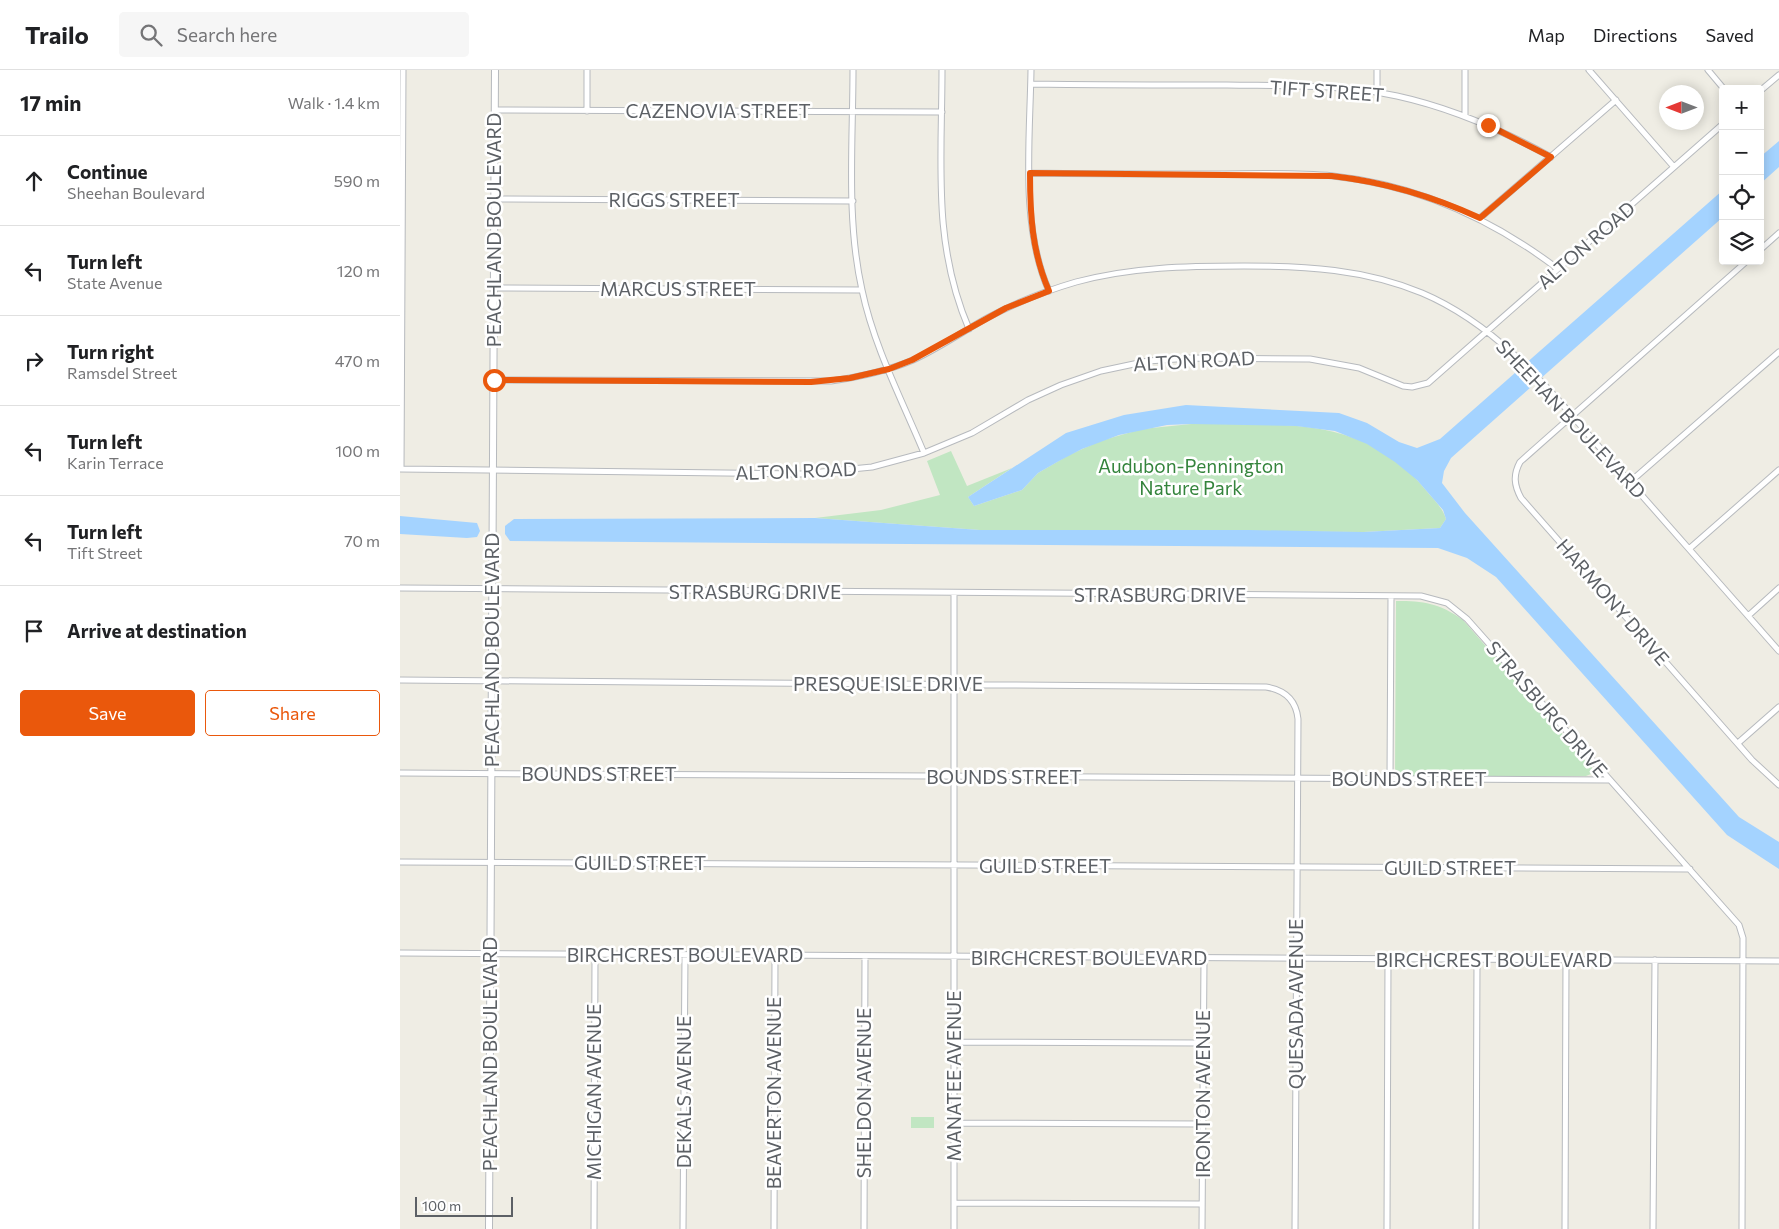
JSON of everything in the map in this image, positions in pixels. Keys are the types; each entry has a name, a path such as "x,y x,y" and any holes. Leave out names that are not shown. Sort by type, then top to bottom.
{"street":[{"path":"401,469 403,70"},
{"name":"PEACHLAND BOULEVARD","path":"489,1229 495,70"},
{"path":"586,111 587,70"},
{"path":"853,70 854,246 862,290 872,326 924,453"},
{"path":"942,70 943,242 952,284 969,329"},
{"path":"1031,70 1030,173 1032,238 1039,266 1049,291"},
{"path":"1376,93 1377,70"},
{"path":"1465,70 1465,116"},
{"path":"1589,70 1674,167"},
{"path":"1708,70 1721,85"},
{"path":"1764,88 1779,75"},
{"name":"TIFT STREET","path":"1031,84 1306,86 1376,93 1423,103 1465,116 1512,136 1551,157"},
{"path":"1480,218 1616,100"},
{"name":"CAZENOVIA STREET","path":"495,110 942,112"},
{"name":"ALTON ROAD","path":"401,469 493,472 820,473 872,467 924,453 972,433 1028,400 1061,385 1124,365 1191,358 1310,359 1359,368 1412,388 1428,383 1719,128"},
{"path":"1030,173 1332,176 1376,183 1412,192 1480,218 1522,243 1558,269"},
{"name":"RIGGS STREET","path":"494,199 853,201"},
{"path":"1764,246 1779,233"},
{"name":"HARMONY DRIVE","path":"1742,265 1520,462 1516,470 1516,488 1521,498 1738,743 1779,785"},
{"name":"SHEEHAN BOULEVARD","path":"494,380 811,382 850,378 889,369 929,352 1006,308 1049,291 1105,275 1158,267 1312,267 1358,273 1402,285 1444,304 1488,331 1523,362 1779,651"},
{"name":"MARCUS STREET","path":"494,288 862,290"},
{"path":"1630,482 1779,352"},
{"path":"1689,549 1779,470"},
{"name":"STRASBURG DRIVE","path":"400,588 1391,596 1432,598 1454,607 1467,619 1739,925 1743,938 1744,960 1742,1229"},
{"path":"1748,616 1779,588"},
{"name":"MANATEE AVENUE","path":"954,593 954,1229"},
{"path":"1390,779 1391,596"},
{"name":"PRESQUE ISLE DRIVE","path":"400,680 1274,688 1289,697 1297,711 1298,779"},
{"path":"1738,743 1779,707"},
{"name":"BOUNDS STREET","path":"400,773 1609,780"},
{"name":"QUESADA AVENUE","path":"1295,1229 1298,779"},
{"name":"GUILD STREET","path":"400,862 1690,869"},
{"name":"BIRCHCREST BOULEVARD","path":"400,954 1297,960 1779,960"},
{"name":"MICHIGAN AVENUE","path":"594,1229 595,955"},
{"name":"DEKALS AVENUE","path":"684,1229 685,955"},
{"name":"BEAVERTON AVENUE","path":"774,1229 775,956"},
{"name":"SHELDON AVENUE","path":"864,1229 865,957"},
{"name":"IRONTON AVENUE","path":"1202,1229 1204,959"},
{"path":"1387,1229 1388,960"},
{"path":"1476,1229 1477,960"},
{"path":"1565,1229 1566,960"},
{"path":"1654,1229 1655,960"},
{"path":"954,1042 1203,1043"},
{"path":"954,1122 1203,1124"},
{"path":"954,1203 1202,1204"}],"green space":[{"name":"Audubon-Pennington Nature Park","path":"1191,424 1286,425 1346,435 1374,447 1400,464 1436,502 1446,519 1440,528 1363,532 980,530 815,518 881,510 940,495 927,461 951,451 967,486 1012,468 968,497 974,506 1022,490 1038,473 1069,455 1100,441 1142,429"},
{"path":"1396,601 1431,604 1463,620 1593,769 1591,774 1586,776 1395,776"},
{"path":"911,1117 934,1117 934,1128 911,1128"}],"water":[{"path":"1779,141 1779,167 1764,180 1764,175 1764,154"},
{"path":"1719,194 1719,221 1451,458 1444,471 1442,483 1465,513 1739,817 1779,842 1779,869 1727,835 1496,577 1467,558 1438,548 510,541 505,534 505,526 514,519 815,518 980,530 1363,532 1440,528 1446,519 1443,510 1417,480 1395,462 1367,444 1335,431 1296,426 1167,425 1119,435 1082,449 1059,461 1038,473 1022,490 974,506 968,497 1066,433 1124,415 1186,405 1339,413 1367,423 1399,442 1417,448 1440,439"},
{"path":"400,516 477,523 480,531 477,537 467,538 400,534"}],"route":[{"path":"494,380 811,382 850,378 889,369 929,352 1006,308 1049,291 1039,266 1032,238 1030,173 1293,174 1332,176 1398,188 1433,198 1480,218 1551,157 1488,125"}]}
